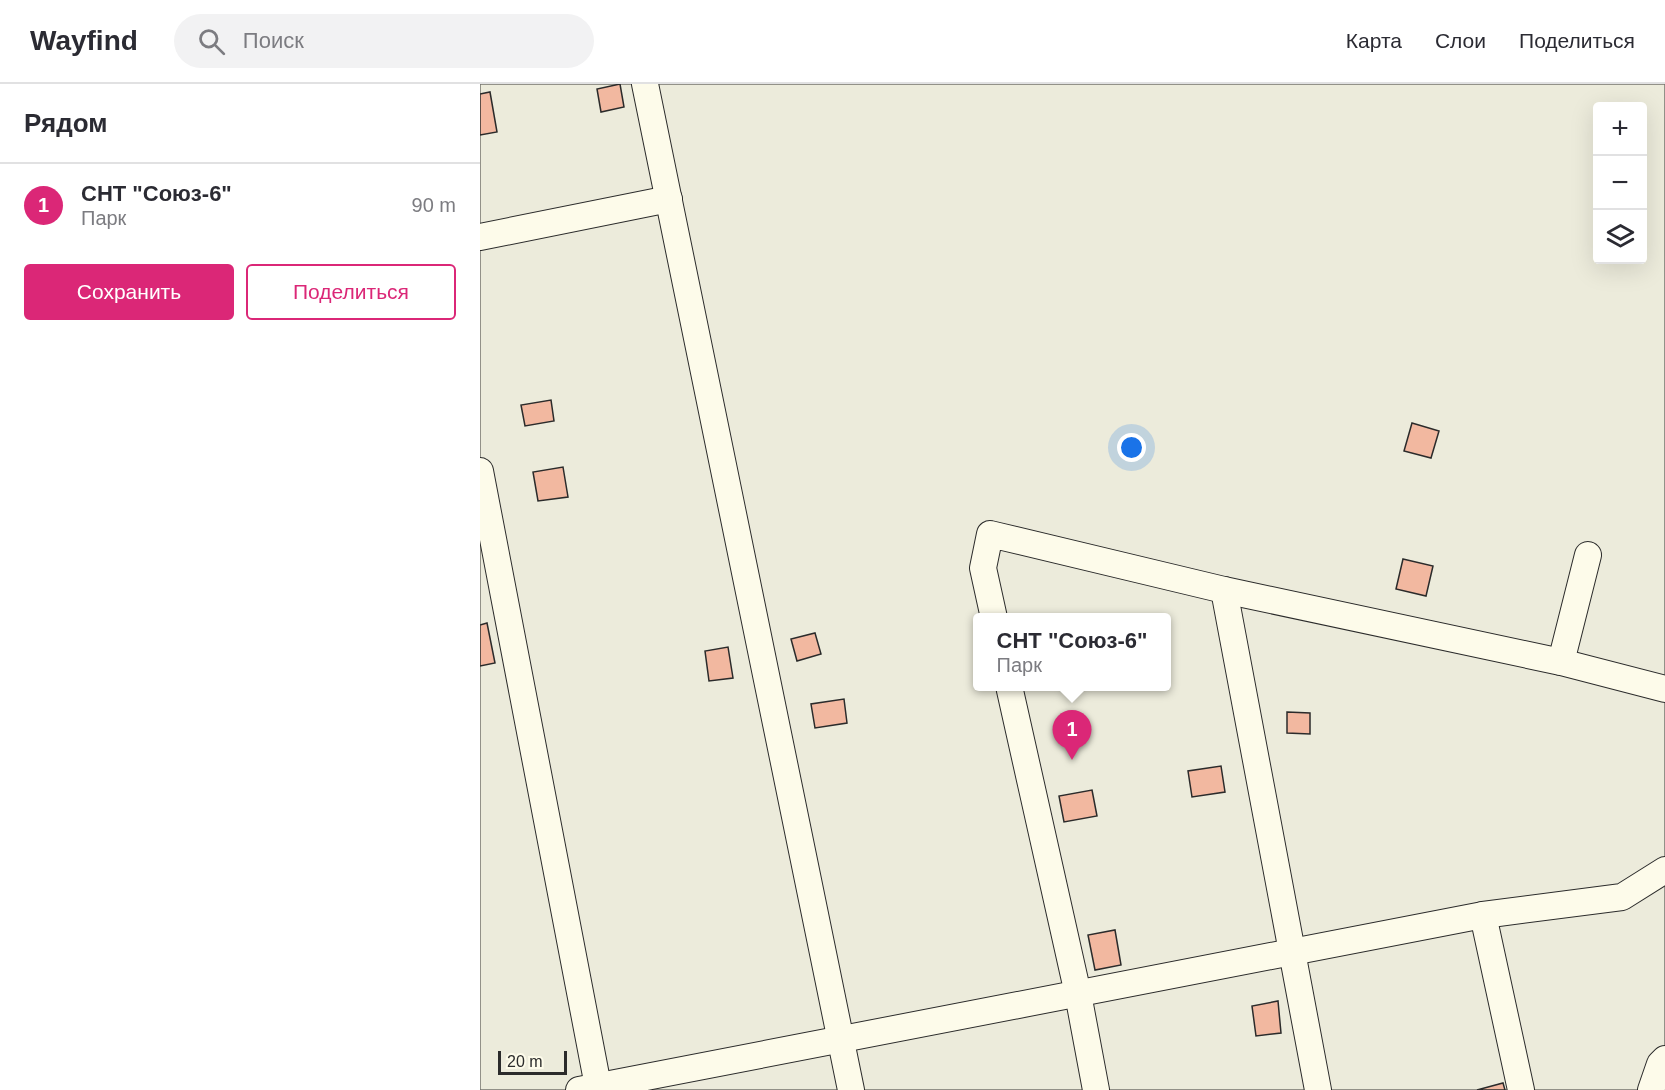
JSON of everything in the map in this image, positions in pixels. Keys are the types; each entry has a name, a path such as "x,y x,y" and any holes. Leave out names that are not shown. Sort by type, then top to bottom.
{"street":[{"path":"645,84 851,1090"},
{"path":"480,237 669,199"},
{"path":"480,471 588,1088 1483,915 1622,897 1665,870"},
{"path":"993,613 983,568 990,534 1224,590 1561,662 1665,689"},
{"path":"1561,662 1588,555"},
{"path":"1224,590 1318,1090"},
{"path":"1010,691 1078,993 1096,1090"},
{"path":"1483,915 1521,1090"},
{"path":"1651,1090 1660,1064 1665,1059"}],"shaded area":[{"path":"480,84 1665,84 1665,1090 480,1090"}],"building":[{"path":"620,84 624,107 601,112 597,89"},
{"path":"490,92 497,132 480,135 480,94"},
{"path":"551,400 554,421 525,426 521,405"},
{"path":"1412,423 1439,431 1431,458 1404,451"},
{"path":"563,467 568,497 538,501 533,472"},
{"path":"1403,559 1433,566 1426,596 1396,589"},
{"path":"487,623 495,663 480,666 480,625"},
{"path":"815,633 821,654 797,661 791,639"},
{"path":"728,647 733,678 709,681 705,651"},
{"path":"844,699 847,723 815,728 811,704"},
{"path":"1287,712 1310,713 1310,734 1287,733"},
{"path":"1221,766 1225,792 1192,797 1188,771"},
{"path":"1092,790 1097,816 1064,822 1059,796"},
{"path":"1115,930 1121,965 1095,970 1088,935"},
{"path":"1278,1001 1281,1033 1256,1036 1252,1006"},
{"path":"1503,1083 1505,1090 1477,1090"}],"place":[{"name":"СНТ \"Союз-6\"","path":"1072,760"}]}
